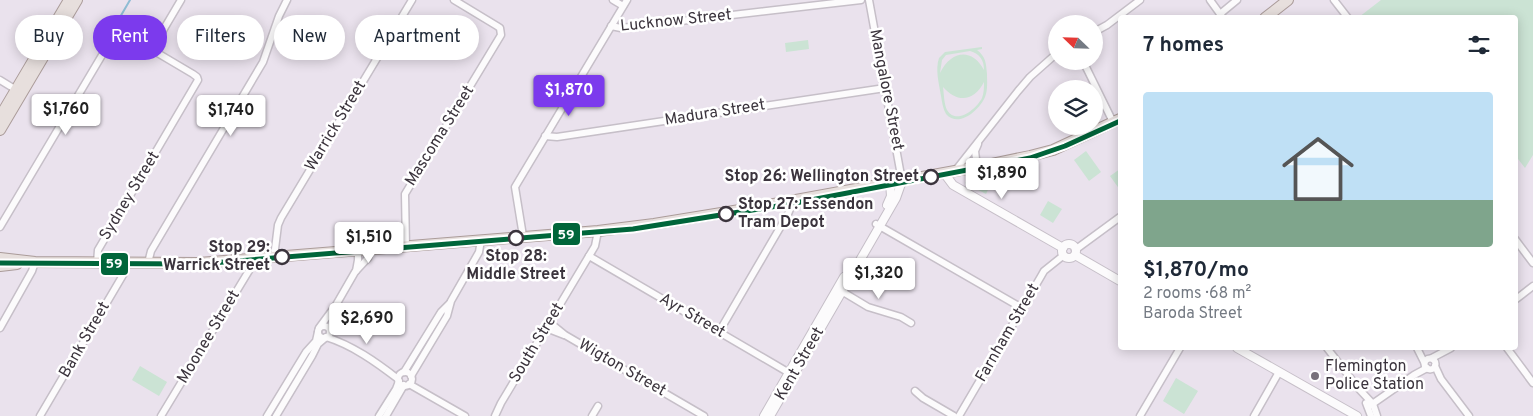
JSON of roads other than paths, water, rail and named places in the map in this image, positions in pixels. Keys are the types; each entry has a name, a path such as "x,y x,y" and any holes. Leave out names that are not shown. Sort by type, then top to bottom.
{"main road":[{"path":"1269,15 1285,1"},
{"path":"0,130 69,3"},
{"path":"0,117 19,92"},
{"path":"0,258 35,262 199,263 598,231 790,202 977,168 1053,150 1117,121"},
{"path":"0,266 35,262"}],"street":[{"path":"167,24 181,0"},
{"path":"148,263 151,251 263,62 279,16 287,0"},
{"name":"Warrick Street","path":"274,257 278,225 281,218 412,0"},
{"name":"Mascoma Street","path":"406,247 404,194 500,39 501,31 498,26 454,0"},
{"path":"523,236 515,187 625,3 613,0"},
{"name":"Lucknow Street","path":"611,26 621,28 861,0"},
{"name":"Mangalore Street","path":"868,0 902,181"},
{"path":"1120,15 1140,0"},
{"path":"1210,0 1220,15"},
{"path":"1222,15 1237,0"},
{"path":"1334,0 1346,15"},
{"path":"1103,27 1118,17"},
{"name":"Sydney Street","path":"96,262 98,250 195,88 198,79 167,58"},
{"path":"0,227 99,60"},
{"path":"1048,61 1034,73 978,143 949,172 953,184 1070,258 1118,219"},
{"path":"1087,70 1117,121"},
{"path":"0,80 19,92"},
{"name":"Madura Street","path":"545,136 556,137 885,88"},
{"path":"977,168 975,152 978,143"},
{"name":"Kent Street","path":"764,416 898,194 902,181"},
{"name":"Kent Street","path":"878,225 890,199 890,183"},
{"path":"719,332 788,214 790,202"},
{"path":"878,225 1022,308"},
{"name":"South Street","path":"491,416 589,256 597,242 598,231"},
{"path":"386,416 441,312 451,302 479,252 480,240"},
{"path":"1518,243 1533,263"},
{"path":"272,415 306,352 316,341 319,330 355,272 368,258 370,250"},
{"path":"355,272 358,251"},
{"name":"Farnham Street","path":"959,416 1044,271 1063,252"},
{"path":"1075,252 1118,280"},
{"name":"Ayr Street","path":"589,256 791,374"},
{"name":"Moonee Street","path":"161,416 256,259"},
{"path":"0,328 29,278 35,262"},
{"name":"Bank Street","path":"40,416 123,275 125,263"},
{"path":"1518,298 1533,286"},
{"path":"840,290 868,307 901,317 911,324"},
{"path":"272,415 313,355 317,344 329,335 336,305"},
{"name":"Wigton Street","path":"549,322 565,335 704,416"},
{"path":"319,330 325,326 344,344"},
{"name":"Wigton Street","path":"546,328 565,335"},
{"path":"319,330 321,337 344,344 465,416"},
{"path":"1140,416 1179,350"},
{"path":"1240,350 1357,416"},
{"path":"1329,350 1377,416"},
{"path":"1418,350 1469,416"},
{"path":"1371,406 1449,350"},
{"path":"1508,350 1533,383"},
{"path":"1254,416 1279,372"},
{"name":"Kent Street","path":"770,416 791,374"},
{"path":"379,416 396,389 405,379"},
{"path":"915,391 923,398 954,416"},
{"name":"South Street","path":"495,416 501,402"},
{"path":"592,416 598,406"},
{"path":"1371,406 1371,416"}],"waterway":[{"path":"121,15 130,0"}],"place":[{"name":"Stop 26: Wellington Street","path":"931,177"},
{"name":"Stop 27: Essendon Tram Depot","path":"726,214"},
{"name":"Stop 28: Middle Street","path":"516,238"},
{"name":"Stop 29: Warrick Street","path":"282,257"},
{"name":"Flemington Police Station","path":"1315,376"}]}
